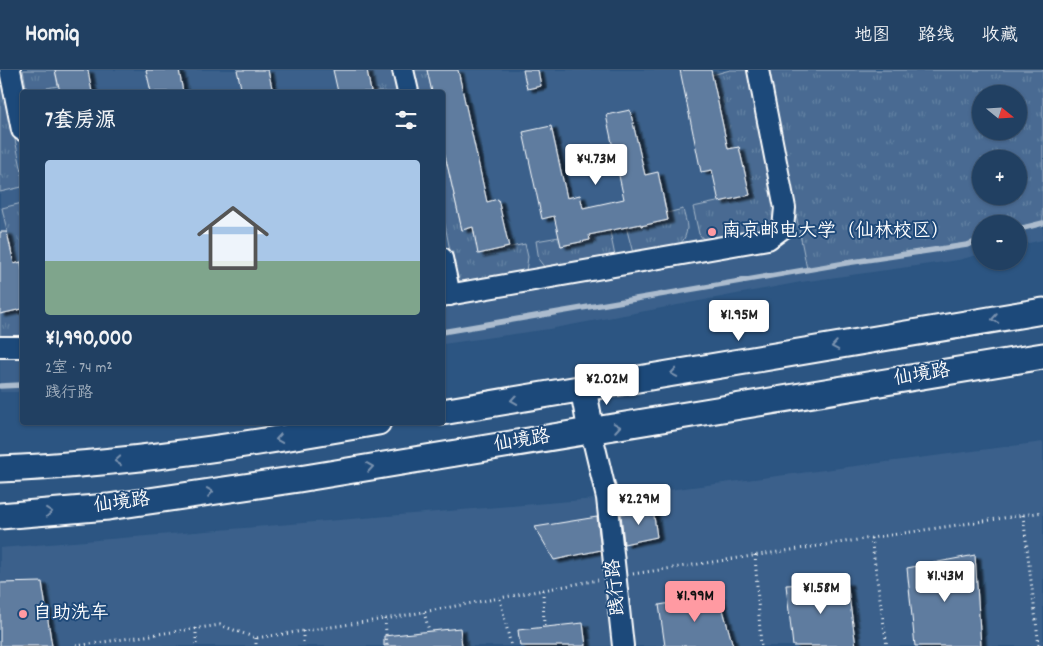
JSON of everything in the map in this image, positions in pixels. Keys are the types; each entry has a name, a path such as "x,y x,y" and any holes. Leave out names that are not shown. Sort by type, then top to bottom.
{"main road":[{"path":"445,411 1043,311"},
{"name":"仙境路","path":"0,516 108,507 309,477 1043,356"},
{"path":"583,388 591,431"},
{"path":"0,469 49,467 139,459 244,445 361,425"}],"street":[{"path":"10,70 20,120"},
{"path":"403,70 408,90"},
{"path":"446,296 768,239 783,228 785,208 758,70"},
{"path":"0,347 20,347"},
{"name":"践行路","path":"591,431 607,498 623,646"}],"path":[{"path":"76,646 220,625 256,638 384,619 616,576 1043,512"},
{"path":"1023,515 1038,646"},
{"path":"871,538 888,646"},
{"path":"755,555 761,646"},
{"path":"543,590 544,627"},
{"path":"500,599 511,646"},
{"path":"424,612 429,631"},
{"path":"384,619 387,646"},
{"path":"196,628 196,646"},
{"path":"303,631 303,646"},
{"path":"256,638 256,646"}],"shaded area":[{"name":"南京邮电大学（仙林校区）","path":"0,70 1043,70 1043,240 1027,243 1027,215 972,215 972,256 958,260 801,282 549,329 445,344 445,90 20,90 20,392 0,392"},
{"path":"1043,442 1043,646 0,646 0,548 607,498"}],"green space":[{"path":"0,70 20,163 20,187 0,192"},
{"path":"23,70 55,70 58,86 47,88 48,90 27,90"},
{"path":"367,70 393,70 397,90 371,90"},
{"path":"412,70 427,70 432,90 417,90"},
{"path":"730,70 747,70 775,212 774,222 767,230 704,240 699,234 693,207 750,195 739,147 728,149 712,75"},
{"path":"767,70 1043,70 1043,223 1027,227 1027,215 972,215 972,243 807,269"},
{"path":"445,155 462,230 473,227 479,254 525,244 528,257 526,271 518,278 463,283 455,276 445,225"},
{"path":"20,204 20,262 14,264 2,208"},
{"path":"683,209 687,228 681,244 667,252 634,257 623,215 638,211 642,226 668,220 667,213"},
{"path":"607,217 616,261 545,268 539,260 536,241 559,237 561,246 589,240 586,222"},
{"path":"20,309 20,339 0,338 0,314"}],"building":[{"path":"55,70 88,70 92,90 60,90"},
{"path":"146,70 179,70 183,90 151,90"},
{"path":"237,70 268,70 273,90 242,90"},
{"path":"333,70 367,70 371,90 338,90"},
{"path":"427,70 458,70 487,202 498,199 509,247 478,254 473,227 462,230 445,155 445,90 432,90"},
{"path":"523,70 538,70 541,86 527,89"},
{"path":"680,70 711,70 728,149 739,147 750,195 719,202 712,170 701,172"},
{"path":"630,110 645,175 658,172 668,220 589,235 590,240 561,246 554,216 542,219 523,132 551,126 567,198 580,195 583,208 624,199 606,115"},
{"path":"0,232 7,232 14,264 20,262 20,309 0,314"},
{"path":"653,509 657,537 624,544 621,514"},
{"path":"597,517 601,550 554,560 535,527"},
{"path":"975,555 981,646 915,646 907,568"},
{"name":"自助洗车","path":"42,582 52,646 0,646 0,583"},
{"path":"847,582 856,646 793,646 786,585"},
{"path":"719,595 733,646 665,646 659,605"},
{"path":"583,623 586,646 520,646 518,630"},
{"path":"460,628 462,646 384,646 384,636"}],"waterway":[{"path":"1027,227 1043,223"},
{"path":"445,331 972,243"},
{"path":"0,386 20,385"}],"place":[{"name":"南京邮电大学（仙林校区）","path":"712,232"},
{"name":"自助洗车","path":"23,614"}]}
